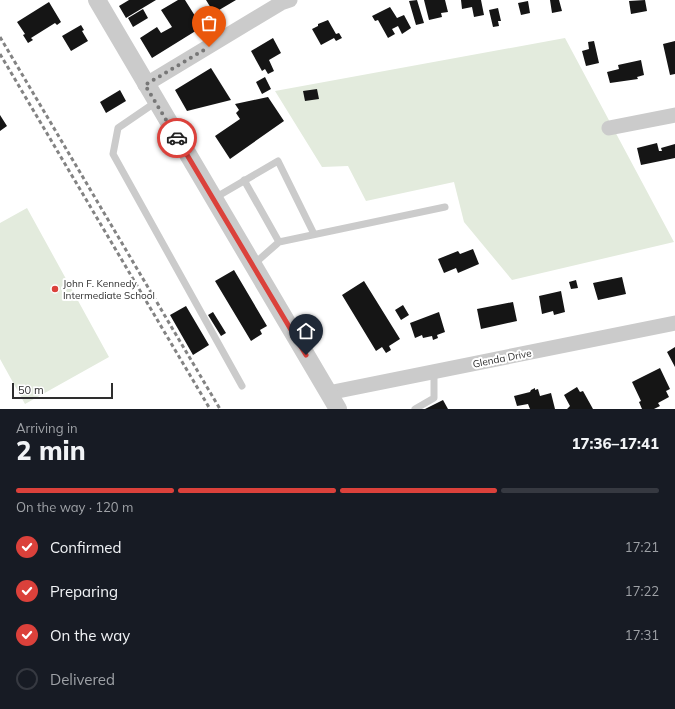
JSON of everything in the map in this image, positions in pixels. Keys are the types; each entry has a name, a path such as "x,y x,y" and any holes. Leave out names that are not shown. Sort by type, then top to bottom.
{"street":[{"path":"145,85 282,3 290,0"},
{"path":"100,1 145,85 338,409"},
{"path":"610,128 675,115"},
{"name":"Glenda Drive","path":"328,393 675,323"}],"lane":[{"path":"156,102 118,128 113,154 242,386"},
{"path":"213,199 278,162 314,234"},
{"path":"244,180 279,242"},
{"path":"252,266 279,242 445,207"},
{"path":"415,409 434,398 434,372"}],"shaded area":[{"path":"565,38 674,242 512,280 464,222 454,182 366,201 348,166 322,167 275,91"},
{"path":"27,208 109,357 25,404 0,359 0,223"}],"building":[{"path":"129,0 156,0 126,18 119,6"},
{"path":"178,0 185,0 202,27 152,58 140,38 157,27 161,33 172,27 161,10"},
{"path":"206,0 236,0 214,13"},
{"path":"417,0 424,23 416,25 409,1"},
{"path":"424,0 445,0 448,12 441,13 442,17 429,20"},
{"path":"461,0 481,0 484,15 474,17 472,7 462,9"},
{"path":"550,0 559,0 562,11 552,13"},
{"path":"645,0 647,11 631,14 629,1"},
{"path":"528,1 530,13 521,15 518,3"},
{"path":"49,2 61,22 57,25 55,23 31,38 33,40 28,43 23,35 25,34 17,22"},
{"path":"390,7 397,18 404,15 411,28 402,34 398,26 392,29 395,34 388,38 378,20 375,21 372,16"},
{"path":"498,8 501,21 498,21 499,26 493,27 489,10"},
{"path":"143,9 148,18 133,27 128,18"},
{"path":"328,20 336,34 339,33 342,38 336,41 334,38 321,45 312,29 318,26 318,24"},
{"path":"81,25 84,30 82,31 88,41 71,51 62,36"},
{"path":"273,38 281,53 269,60 274,71 268,74 265,69 262,71 251,51"},
{"path":"594,41 599,63 586,66 582,51 589,49 588,42"},
{"path":"675,41 675,74 670,75 663,44"},
{"path":"641,60 644,75 637,77 638,79 610,83 607,72 619,69 618,65"},
{"path":"211,68 231,100 187,111 175,90"},
{"path":"265,77 271,89 262,94 256,82"},
{"path":"317,89 319,99 305,101 303,91"},
{"path":"120,90 126,101 106,113 100,102"},
{"path":"268,97 284,121 230,159 215,136 240,119 236,113 239,110 235,104"},
{"path":"0,115 7,126 0,131"},
{"path":"657,143 659,151 662,151 661,148 675,144 675,158 641,165 637,148"},
{"path":"473,249 479,264 458,273 456,268 444,273 438,259 458,251 460,254"},
{"path":"234,270 267,326 260,330 262,334 251,341 215,281"},
{"path":"622,277 626,294 598,300 593,283"},
{"path":"576,280 578,288 571,289 569,282"},
{"path":"364,281 400,339 389,346 391,350 386,353 382,347 376,351 342,295"},
{"path":"561,291 565,312 554,315 553,311 542,314 539,296"},
{"path":"513,302 517,321 481,329 477,309"},
{"path":"403,305 409,315 401,320 395,310"},
{"path":"186,306 209,345 193,355 170,315"},
{"path":"213,312 226,333 221,336 208,315"},
{"path":"439,312 445,332 437,335 438,338 433,340 432,336 423,338 422,335 415,338 410,323"},
{"path":"675,347 675,367 667,352"},
{"path":"660,368 670,389 666,391 669,397 658,403 660,406 654,409 642,409 639,402 641,401 632,382"},
{"path":"577,387 580,392 583,391 593,409 567,409 570,406 564,395"},
{"path":"535,388 535,390 538,389 540,396 551,393 555,409 530,409 528,404 517,406 514,396 530,392"},
{"path":"443,400 448,409 425,409"}],"railway":[{"path":"0,37 220,409"},
{"path":"0,54 210,409"}],"way so far":[{"path":"177,138 145,85 209,47"}],"place":[{"name":"John F. Kennedy Intermediate School","path":"55,289"}],"route":[{"path":"177,138 306,355"}]}
